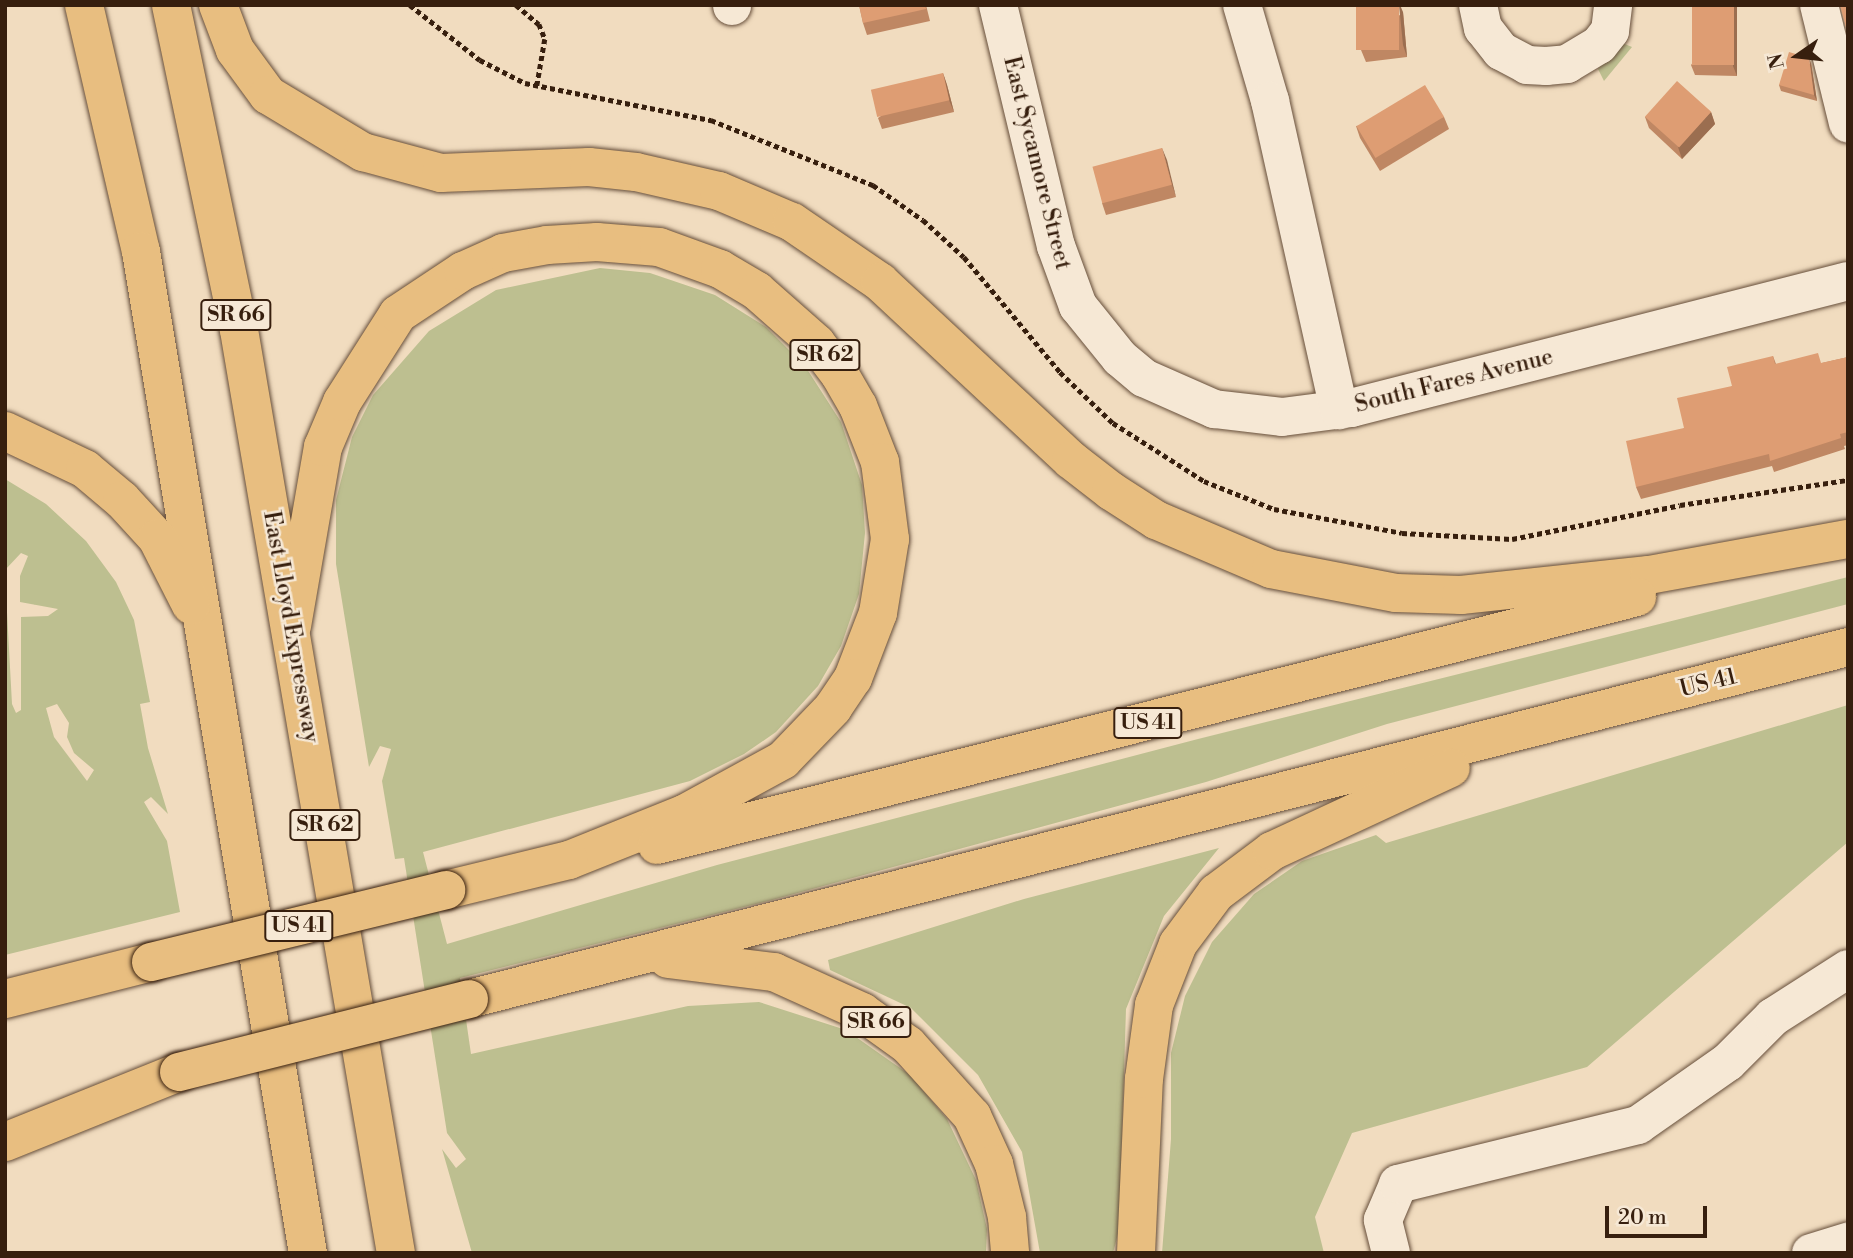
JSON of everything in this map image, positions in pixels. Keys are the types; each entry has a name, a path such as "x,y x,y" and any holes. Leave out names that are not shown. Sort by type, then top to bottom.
{"highway":[{"path":"84,5 141,251 308,1253"},
{"name":"East Lloyd Expressway","path":"170,5 239,330 397,1248"},
{"path":"218,5 235,50 268,94 363,152 440,173 589,167 636,172 719,191 792,222 880,282 1071,460 1111,491 1156,520 1271,569 1396,593 1461,595 1649,575 1848,541"},
{"name":"SR 62","path":"292,626 323,447 342,402 397,314 463,271 503,253 547,245 597,242 659,247 720,269 757,291 807,335 840,375 858,406 880,462 890,539 875,623 853,678 833,708 783,760 684,814 569,860 446,890"},
{"path":"5,431 85,469 122,500 156,538 182,581 210,653"},
{"name":"US 41","path":"5,999 446,890 674,841 1848,541"},
{"name":"US 41","path":"5,1116 1848,647"},
{"path":"1136,1253 1144,1079 1154,1005 1178,944 1216,893 1272,851 1336,818 1584,714"},
{"name":"SR 66","path":"610,963 678,958 762,970 862,1012 908,1045 972,1116 994,1164 1007,1217 1010,1253"},
{"path":"5,987 70,983"},
{"path":"5,1142 179,1072"}],"street":[{"name":"East Sycamore Street","path":"998,5 1056,246 1086,318"},
{"path":"1242,5 1270,101 1339,410"},
{"path":"1478,5 1482,28 1501,51 1527,65 1546,66 1567,64 1599,45 1610,31 1613,5"},
{"path":"1819,5 1848,123"},
{"name":"South Fares Avenue","path":"1086,318 1120,358 1144,378 1214,409 1282,417 1339,410 1848,281"},
{"path":"1391,1253 1383,1220 1398,1184 1638,1125 1728,1062 1773,1017 1848,969"},
{"path":"1811,1253 1848,1242"}],"path":[{"path":"516,5 539,24 545,39 537,86"}],"green space":[{"path":"1620,42 1632,47 1604,81 1598,69"},
{"path":"600,268 650,273 715,295 766,327 805,366 841,422 862,485 865,533 859,594 841,646 818,686 776,732 744,754 690,781 423,852 447,944 717,865 1198,739 1848,577 1848,604 1387,724 1206,782 772,900 460,978 471,1054 688,1006 759,1002 846,1030 910,1075 947,1119 976,1180 987,1229 986,1253 472,1253 442,1149 456,1168 466,1159 447,1133 404,858 395,859 382,781 391,749 380,746 369,767 336,564 336,500 352,437 373,395 429,331 496,290"},
{"path":"5,479 46,504 86,541 116,582 134,620 150,702 140,704 148,748 168,814 151,797 144,802 167,841 180,912 5,955 5,575 12,704 16,713 21,710 21,617 48,616 58,609 20,602 20,576 28,556 21,553 5,570","holes":["57,704 69,723 67,737 74,753 94,770 87,781 54,737 46,708"]},
{"path":"1848,705 1848,842 1587,1067 1352,1133 1315,1217 1324,1253 1162,1253 1171,1139 1171,1053 1185,996 1212,942 1254,894 1302,861 1376,835 1386,843"},
{"path":"1219,848 1164,916 1126,1009 1119,1230 1113,1253 1040,1253 1022,1152 978,1075 911,1008 830,970 828,960 1024,899"}],"building":[{"path":"859,5 925,5 926,9 863,23"},
{"path":"1356,5 1399,5 1399,50 1356,50"},
{"path":"1692,5 1734,5 1734,65 1692,65"},
{"path":"1840,5 1848,5 1848,35"},
{"path":"1789,52 1809,58 1814,95 1779,85"},
{"path":"943,73 949,100 877,117 871,90"},
{"path":"1677,81 1711,112 1679,147 1645,117"},
{"path":"1425,85 1444,117 1375,158 1356,126"},
{"path":"1162,148 1172,185 1102,203 1092,167"},
{"path":"1818,353 1821,363 1848,357 1848,432 1840,434 1841,438 1770,461 1769,454 1636,487 1626,441 1684,428 1677,398 1732,386 1727,367 1773,356 1775,364"}]}
